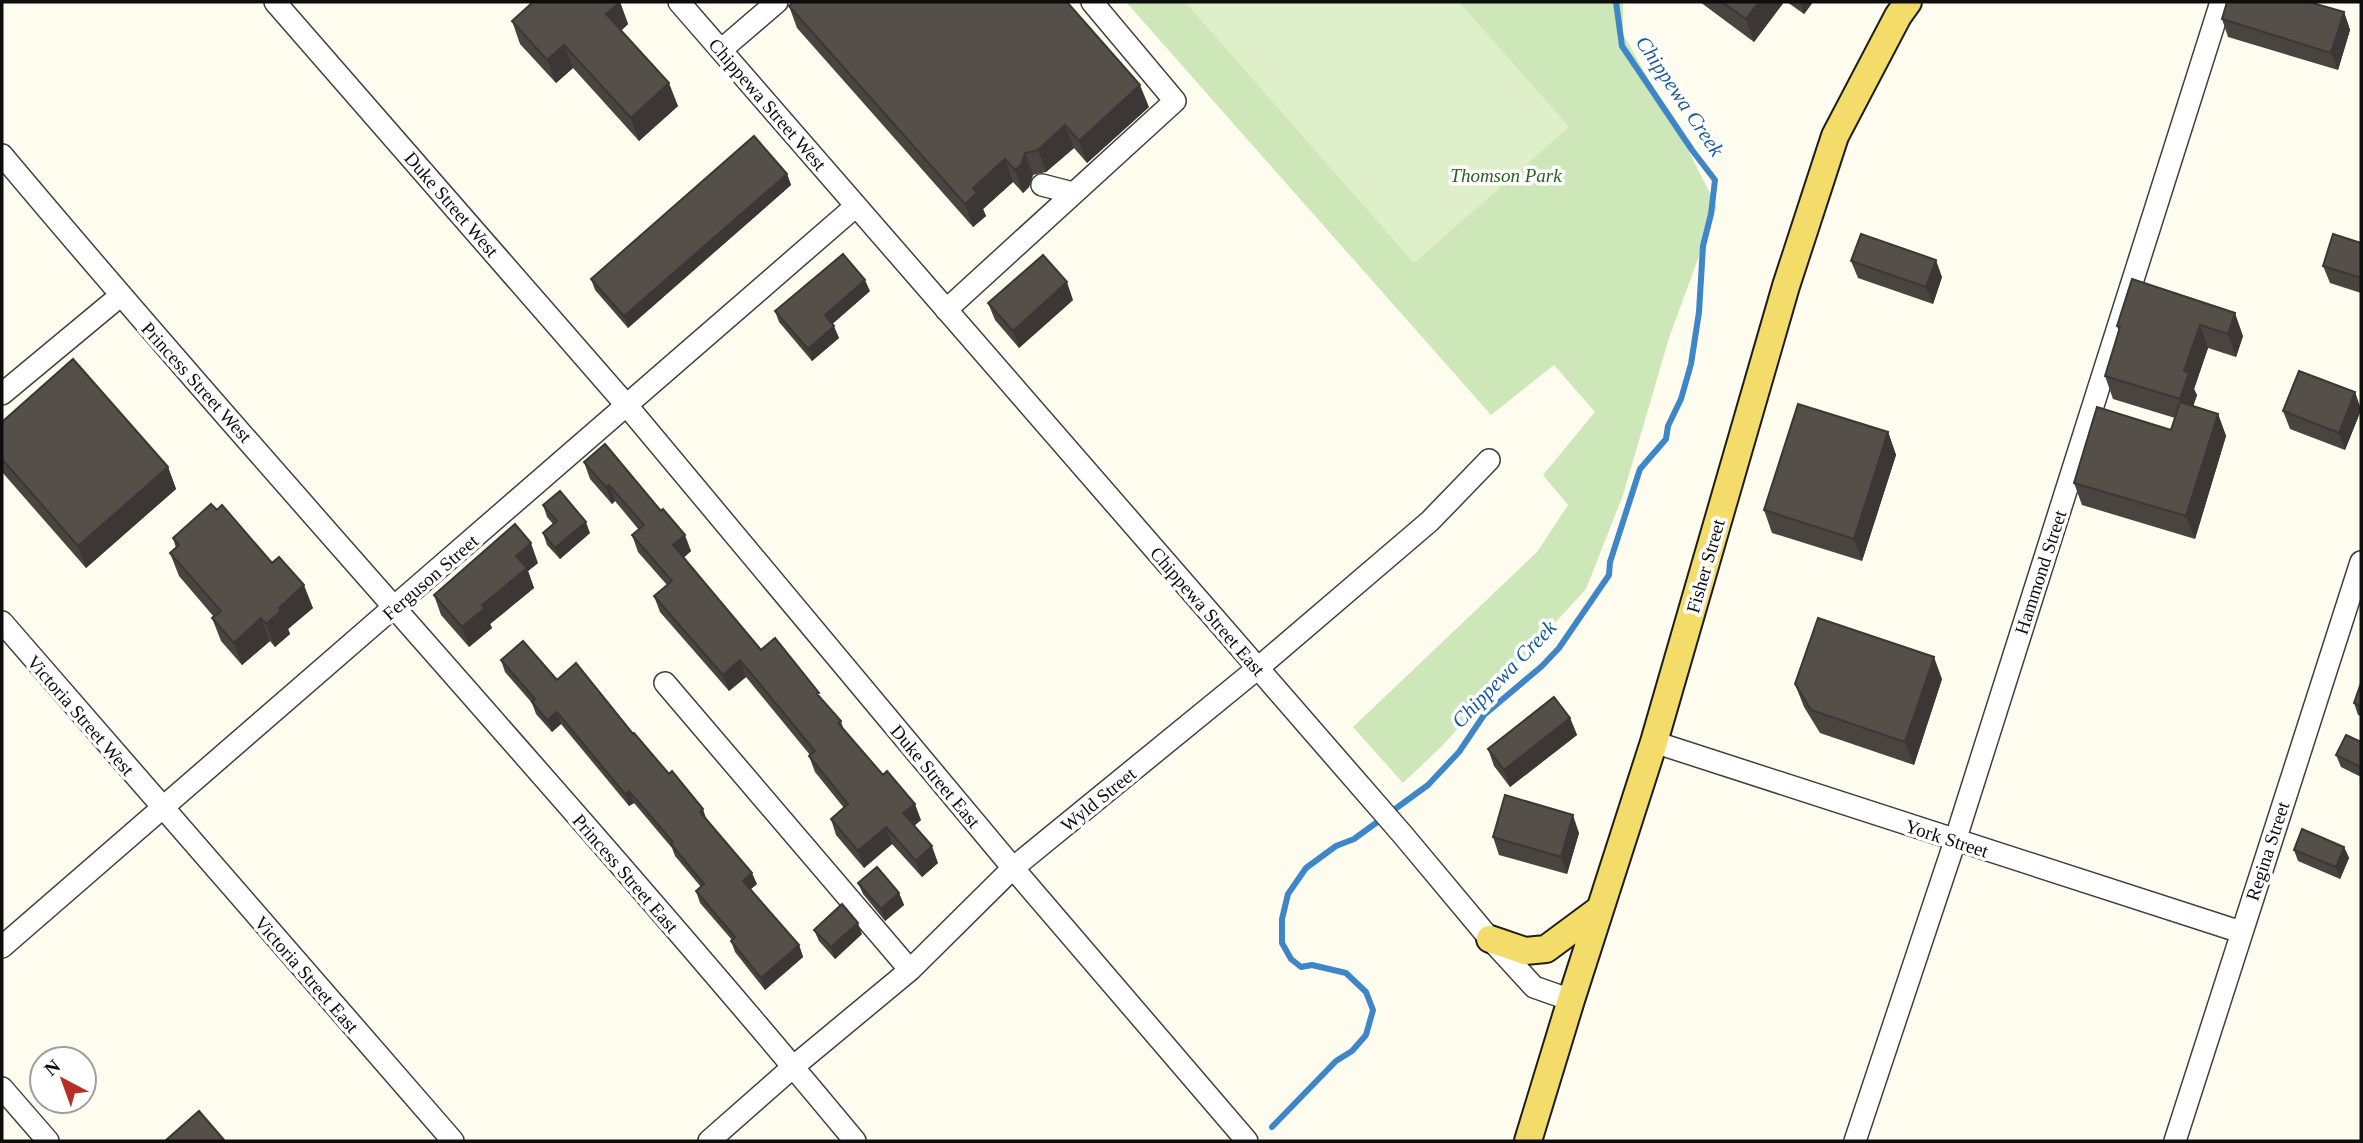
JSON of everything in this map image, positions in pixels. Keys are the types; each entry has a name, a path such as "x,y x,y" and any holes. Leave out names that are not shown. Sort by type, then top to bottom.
{"main road":[{"name":"Fisher Street","path":"1528,1141 1654,742 1786,286 1835,136 1908,2"},
{"path":"1490,939 1525,950 1546,949 1600,909"}],"street":[{"name":"Duke Street West","path":"275,2 628,407"},
{"name":"Chippewa Street West","path":"679,2 856,206"},
{"path":"721,50 777,2"},
{"path":"946,310 1175,101 1092,2"},
{"name":"Hammond Street","path":"1855,1141 1955,841 2221,2"},
{"name":"Princess Street West","path":"2,155 120,296 396,607"},
{"path":"1042,185 1073,193"},
{"name":"Ferguson Street","path":"2,947 161,807 628,407 856,206"},
{"name":"Chippewa Street East","path":"856,206 1371,798 1490,939 1534,987 1571,1000"},
{"path":"2,394 120,296"},
{"name":"Duke Street East","path":"628,407 1013,868 1247,1141"},
{"name":"Wyld Street","path":"709,1141 909,970 1013,868 1258,668 1430,521 1489,460"},
{"name":"Regina Street","path":"2175,1141 2241,932 2352,625 2361,562"},
{"name":"Princess Street East","path":"396,607 855,1141"},
{"name":"Victoria Street West","path":"2,622 161,807"},
{"path":"665,683 909,970"},
{"name":"York Street","path":"1654,742 2241,932"},
{"name":"Victoria Street East","path":"161,807 453,1141"},
{"path":"2,1088 48,1141"}],"green space":[{"name":"Thomson Park","path":"1126,2 1623,2 1623,34 1682,138 1717,207 1669,338 1623,495 1586,589 1441,747 1403,783 1353,727 1537,552 1568,505 1543,475 1595,412 1554,365 1491,415"},
{"path":"1185,2 1459,2 1569,127 1414,263"}],"building":[{"path":"533,2 620,2 606,14 669,83 631,118 564,45 547,60 512,21"},
{"path":"793,2 1067,2 1140,85 1079,141 1065,125 1038,150 1025,153 1021,165 1015,170 1005,159 973,188 977,193 965,204 789,6"},
{"path":"1722,2 1759,2 1746,19"},
{"path":"2227,2 2309,2 2344,12 2331,53 2222,19"},
{"path":"754,136 787,174 624,316 591,279"},
{"path":"1861,234 1936,260 1926,287 1851,261"},
{"path":"2333,234 2361,243 2361,278 2323,266"},
{"path":"843,254 865,280 825,315 834,326 808,349 775,311"},
{"path":"1043,255 1067,282 1013,331 988,303"},
{"path":"2132,279 2235,313 2228,334 2200,325 2184,371 2189,373 2180,399 2105,376"},
{"path":"73,359 168,467 78,546 2,459 2,422"},
{"path":"2299,371 2355,392 2339,433 2283,411"},
{"path":"2180,402 2218,414 2186,516 2074,483 2097,407 2171,430"},
{"path":"1798,404 1888,432 1854,539 1764,510"},
{"path":"605,444 661,511 663,509 685,535 673,545 761,650 775,638 841,721 838,723 883,775 887,771 915,804 903,813 932,846 916,861 886,827 858,851 831,819 848,804 809,756 815,751 740,660 723,675 654,596 672,581 632,535 644,525 609,485 606,487 584,462"},
{"path":"560,491 586,522 555,548 543,533 557,521 543,505"},
{"path":"211,504 217,510 222,505 272,563 279,557 304,585 266,624 261,618 234,643 212,618 221,611 170,553 179,545 173,538"},
{"path":"515,524 531,543 516,556 527,568 482,605 485,608 462,627 434,595"},
{"path":"1818,618 1934,657 1905,742 1811,710 1795,684"},
{"path":"523,641 557,680 576,663 633,734 669,774 672,771 703,809 700,812 752,873 743,881 799,945 761,978 731,941 735,937 696,891 704,884 671,844 673,842 629,791 625,794 557,712 547,720 532,702 535,699 501,660"},
{"path":"2361,683 2361,706 2354,703"},
{"path":"1554,697 1570,718 1504,770 1488,749"},
{"path":"2346,735 2361,742 2361,767 2336,755"},
{"path":"1505,795 1573,815 1561,857 1493,837"},
{"path":"2302,829 2344,847 2336,867 2294,850"},
{"path":"877,867 899,893 881,909 858,883"},
{"path":"842,904 858,923 831,947 814,930"},
{"path":"199,1111 225,1141 165,1141"}],"waterway":[{"name":"Chippewa Creek","path":"1272,1127 1336,1061 1352,1051 1366,1035 1373,1010 1366,992 1346,973 1312,965 1301,967 1291,959 1282,943 1282,919 1288,894 1306,868 1336,846 1354,839 1428,785 1459,752 1484,715 1559,648 1609,575 1610,562 1640,469 1666,439 1668,426 1681,399 1691,364 1699,312 1703,246 1711,214 1715,180 1622,46 1616,2"}]}
